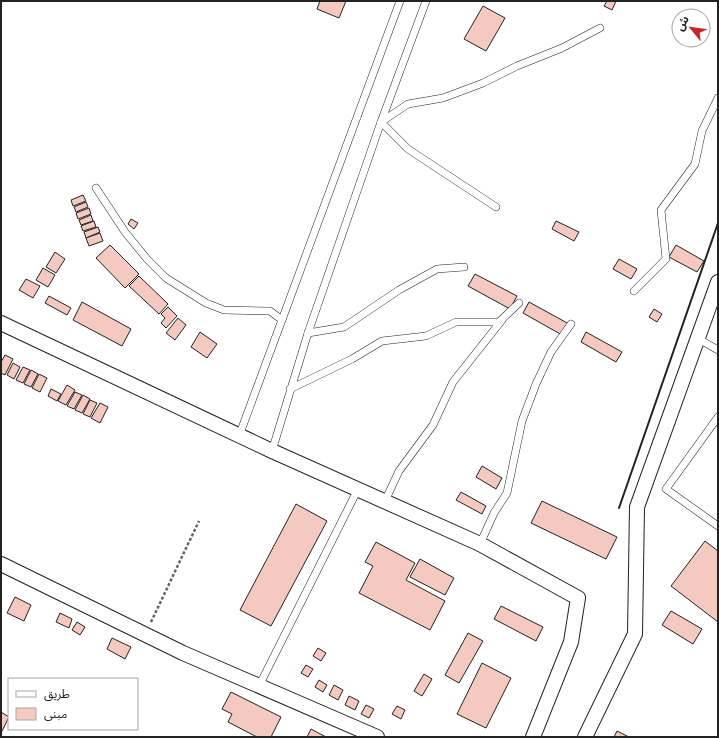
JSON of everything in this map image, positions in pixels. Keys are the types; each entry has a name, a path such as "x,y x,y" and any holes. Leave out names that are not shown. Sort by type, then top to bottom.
{"street":[{"path":"585,737 635,634 637,507 696,338 718,282"},
{"path":"1,323 239,436 480,544 578,598 572,642 533,737"},
{"path":"1,564 145,634 259,686 377,737"}],"lane":[{"path":"239,436 400,1"},
{"path":"272,451 308,333 381,122 426,1"},
{"path":"381,122 408,104 443,98 483,84 517,66 562,48 600,28"},
{"path":"634,291 666,259 662,210 695,164 702,131 718,98"},
{"path":"381,122 408,149 496,207"},
{"path":"96,188 125,232 147,259 166,278 206,303 224,310 270,311 282,320"},
{"path":"308,333 344,327 399,290 437,269 464,267"},
{"path":"290,389 352,359 382,341 426,336 456,322 499,322 519,304"},
{"path":"385,501 399,471 433,425 453,382 506,316"},
{"path":"480,544 494,512 507,493 522,421 536,384 552,352 572,324"},
{"path":"696,338 718,350"},
{"path":"718,417 666,489 718,526"},
{"path":"259,686 358,489"}],"path":[{"path":"145,634 199,521"}],"building":[{"path":"320,1 346,1 339,18 317,9"},
{"path":"607,1 616,1 612,10 604,6"},
{"path":"483,6 505,18 486,51 464,39"},
{"path":"83,195 86,201 73,206 71,200"},
{"path":"86,202 88,207 76,212 74,207"},
{"path":"89,208 91,214 78,219 76,213"},
{"path":"91,215 93,221 81,225 79,220"},
{"path":"131,219 138,223 134,229 128,224"},
{"path":"94,221 96,227 83,231 81,226"},
{"path":"556,221 579,232 574,241 552,229"},
{"path":"98,227 100,232 86,238 84,232"},
{"path":"100,233 103,241 89,246 86,238"},
{"path":"110,245 139,274 125,288 96,258"},
{"path":"676,245 704,261 697,272 669,257"},
{"path":"55,252 65,259 56,273 46,267"},
{"path":"619,259 637,269 631,279 613,269"},
{"path":"43,268 55,275 48,287 36,280"},
{"path":"475,274 517,296 510,309 468,286"},
{"path":"139,276 168,304 159,314 129,286"},
{"path":"26,279 40,286 33,298 19,290"},
{"path":"49,296 71,308 67,315 45,303"},
{"path":"82,302 131,329 122,346 73,320"},
{"path":"529,302 569,324 562,335 523,313"},
{"path":"168,307 177,316 166,328 161,323 165,318 161,314"},
{"path":"654,309 662,314 657,322 649,317"},
{"path":"178,318 186,325 175,340 166,333"},
{"path":"200,332 217,344 207,358 191,347"},
{"path":"586,332 622,352 616,362 581,342"},
{"path":"5,355 13,359 5,375 1,373 1,362"},
{"path":"13,363 20,367 14,379 7,375"},
{"path":"23,367 30,370 23,383 16,380"},
{"path":"31,370 38,374 31,387 24,384"},
{"path":"39,374 47,378 40,392 32,388"},
{"path":"67,385 75,390 66,405 58,401"},
{"path":"51,389 61,394 57,401 48,396"},
{"path":"75,392 82,395 74,409 67,406"},
{"path":"83,395 90,399 82,413 75,410"},
{"path":"90,400 97,403 90,417 83,414"},
{"path":"100,403 108,407 100,423 91,418"},
{"path":"482,466 502,478 496,489 476,477"},
{"path":"461,492 486,506 482,514 456,500"},
{"path":"542,501 617,537 606,559 531,523"},
{"path":"296,504 327,521 271,626 240,610"},
{"path":"705,541 718,551 718,622 671,586"},
{"path":"376,542 415,563 406,580 445,601 430,630 359,593 373,566 365,562"},
{"path":"420,559 454,578 445,595 410,577"},
{"path":"15,597 31,605 24,621 7,613"},
{"path":"501,606 543,627 536,641 494,619"},
{"path":"671,611 702,629 693,644 662,625"},
{"path":"60,613 72,619 69,628 56,622"},
{"path":"77,622 85,627 80,635 72,630"},
{"path":"468,633 483,641 459,683 445,675"},
{"path":"112,638 131,647 125,659 107,649"},
{"path":"318,648 326,653 321,661 313,656"},
{"path":"482,663 511,678 486,728 457,714"},
{"path":"306,665 313,669 308,677 301,673"},
{"path":"424,674 432,679 422,696 414,691"},
{"path":"319,680 327,685 323,692 315,687"},
{"path":"334,685 343,690 338,700 329,695"},
{"path":"231,692 281,717 271,737 257,737 228,722 232,714 222,709"},
{"path":"349,696 359,701 355,710 345,705"},
{"path":"366,705 374,709 369,718 361,714"},
{"path":"397,706 405,710 401,719 392,714"},
{"path":"1,712 8,716 8,719 1,733"},
{"path":"311,729 326,737 307,737"},
{"path":"617,731 629,737 614,737"}],"wall":[{"path":"619,508 718,223"}]}
